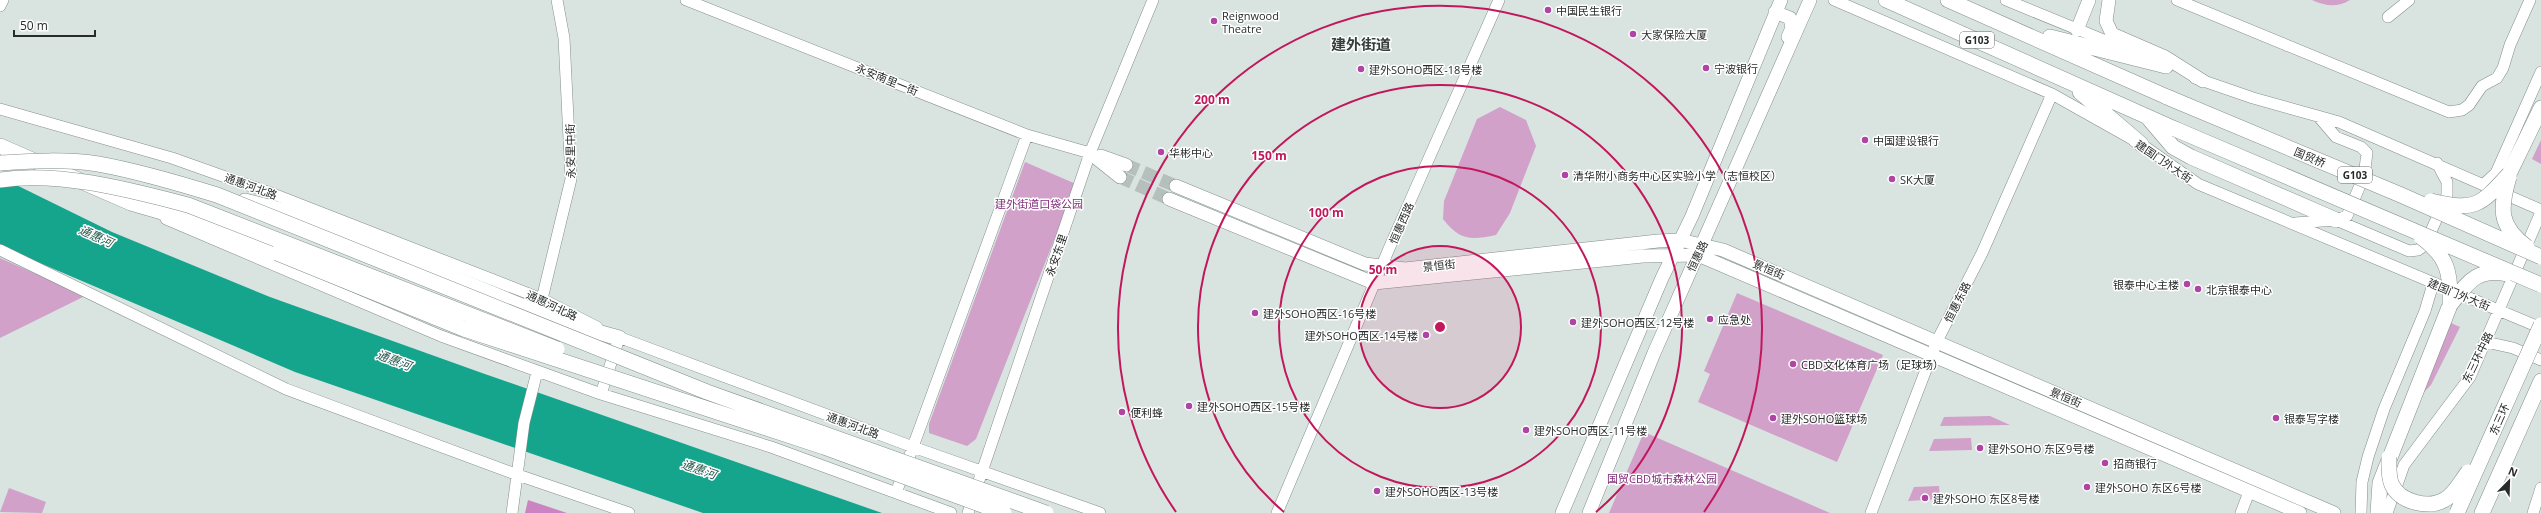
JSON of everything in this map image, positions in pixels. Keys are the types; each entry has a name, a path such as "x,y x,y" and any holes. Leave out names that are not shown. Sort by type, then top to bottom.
{"highway":[{"name":"G103","path":"1886,0 2146,116 2534,282"},
{"name":"G103","path":"1948,0 2009,26"},
{"path":"2009,26 2166,66"},
{"name":"国贸桥","path":"2009,26 2167,97 2402,195 2541,257"},
{"path":"2067,81 2141,144"},
{"path":"2541,108 2509,174 2502,202 2503,216 2508,227 2521,242 2541,257"},
{"path":"2146,116 2173,147 2191,157 2336,220"},
{"path":"0,146 131,203 214,227 464,329 710,409 1004,513"},
{"path":"0,163 45,160 97,164 152,176 217,195 304,216 404,256 558,321 619,338"},
{"path":"2402,195 2464,207 2485,198 2509,174"},
{"path":"0,180 18,177 74,182 133,191 188,205 710,409"},
{"name":"通惠河北路","path":"217,195 707,392 1046,513"},
{"path":"2407,227 2428,242 2446,262 2451,282 2450,305"},
{"path":"2378,513 2380,483 2389,457 2450,305 2470,280 2485,272 2534,282"},
{"name":"东三环","path":"2457,513 2541,327"},
{"name":"东三环","path":"2482,513 2541,381"},
{"path":"2389,457 2390,477 2396,490 2400,494 2418,503 2431,505 2444,500 2450,495 2487,445"},
{"path":"2493,513 2498,476"}],"main road":[{"name":"恒惠路","path":"1589,513 1641,385 1810,0"},
{"path":"2077,30 2089,0"},
{"path":"2109,0 2106,21 2112,34 2165,57 2203,81"},
{"path":"1759,116 1792,28 1790,18 1778,6"},
{"name":"恒惠路","path":"1562,513 1735,117 1778,6"},
{"path":"1090,153 1123,171"},
{"name":"景恒街","path":"1176,186 1365,264 1382,268 1404,268 1680,240 1932,354 2300,513"},
{"name":"景恒街","path":"1169,199 1374,283 1674,254 1700,250 1729,252 2334,513"}],"street":[{"path":"0,6 3,0"},
{"name":"永安里中街","path":"542,299 569,190 572,163 564,38 557,0"},
{"name":"永安南里一街","path":"686,0 1027,134 1090,153"},
{"name":"永安东里","path":"968,513 1090,153 1153,0"},
{"name":"恒惠西路","path":"1277,513 1374,283 1382,268 1499,0"},
{"name":"建国门外大街","path":"1834,0 2052,94 2141,144 2198,184 2433,284 2541,327"},
{"path":"2006,0 2203,81 2339,122 2438,164 2541,211"},
{"path":"2177,0 2449,112 2456,112 2469,105 2482,86 2497,78 2503,68 2510,45 2530,0"},
{"path":"2388,17 2409,0"},
{"path":"2483,185 2496,173 2541,72"},
{"name":"恒惠东路","path":"1871,513 1937,341 1982,253 2052,94"},
{"name":"通惠河北路","path":"0,109 172,158 276,195 542,299 619,338 913,447 1100,513"},
{"path":"2292,223 2336,220 2347,216 2364,176 2367,153 2361,147 2336,137 2318,116"},
{"path":"896,493 1027,134"},
{"path":"2336,220 2409,251 2418,250 2425,245 2447,195 2447,182 2438,164"},
{"path":"131,203 441,336 537,372 771,448 951,513"},
{"name":"东三环中路","path":"2386,513 2404,465 2470,377 2541,211"},
{"path":"0,250 286,389 515,474 629,513"},
{"path":"2361,513 2362,482 2368,457 2384,409 2425,311 2433,284"},
{"path":"601,394 619,338"},
{"path":"2486,342 2513,348 2541,360"},
{"path":"512,513 515,474 524,423 537,372"},
{"path":"2533,513 2541,488"},
{"path":"2241,513 2249,492"}],"green space":[{"path":"2312,0 2350,0 2345,3 2331,5 2322,4"},
{"path":"1500,107 1526,120 1536,146 1510,213 1496,235 1480,238 1466,237 1455,231 1443,219 1444,201 1477,119"},
{"path":"2541,140 2541,164 2532,159"},
{"name":"建外街道口袋公园","path":"1025,162 1076,184 976,439 967,446 929,433 929,424"},
{"path":"0,258 85,296 0,338"},
{"name":"CBD文化体育广场（足球场）","path":"1737,293 1883,355 1837,462 1698,402 1710,374 1704,371"},
{"path":"2451,323 2460,327 2431,385 2418,398"},
{"path":"1990,416 2010,425 1940,426 1944,417"},
{"name":"国贸CBD城市森林公园","path":"1644,432 1830,513 1609,513"},
{"path":"1971,438 1972,450 1929,451 1934,439"},
{"path":"1939,486 1940,499 1908,501 1914,487"},
{"path":"9,488 46,502 42,513 0,512"}],"shaded area":[{"path":"528,500 567,513 525,513"}],"water":[{"name":"通惠河","path":"0,177 112,232 270,297 882,513 703,513 295,372 0,246"}],"tunnel":[{"path":"1126,165 1176,186"},
{"path":"1120,177 1169,199"}],"place":[{"name":"中国民生银行","path":"1548,10"},
{"name":"Reignwood Theatre","path":"1214,21"},
{"name":"大家保险大厦","path":"1633,34"},
{"name":"宁波银行","path":"1706,68"},
{"name":"建外SOHO西区-18号楼","path":"1361,69"},
{"name":"中国建设银行","path":"1865,140"},
{"name":"华彬中心","path":"1161,152"},
{"name":"清华附小商务中心区实验小学（志恒校区）","path":"1565,175"},
{"name":"SK大厦","path":"1892,179"},
{"name":"银泰中心主楼","path":"2187,284"},
{"name":"北京银泰中心","path":"2198,289"},
{"name":"建外SOHO西区-16号楼","path":"1255,313"},
{"name":"应急处","path":"1710,319"},
{"name":"建外SOHO西区-12号楼","path":"1573,322"},
{"name":"建外SOHO西区-14号楼","path":"1426,335"},
{"name":"CBD文化体育广场（足球场）","path":"1793,364"},
{"name":"建外SOHO西区-15号楼","path":"1189,406"},
{"name":"便利蜂","path":"1122,412"},
{"name":"建外SOHO篮球场","path":"1773,418"},
{"name":"银泰写字楼","path":"2276,418"},
{"name":"建外SOHO西区-11号楼","path":"1526,430"},
{"name":"建外SOHO 东区9号楼","path":"1980,448"},
{"name":"招商银行","path":"2105,463"},
{"name":"建外SOHO 东区6号楼","path":"2087,487"},
{"name":"建外SOHO西区-13号楼","path":"1377,491"},
{"name":"建外SOHO 东区8号楼","path":"1925,498"}],"district":[{"name":"建外街道","path":"1361,44"}]}
